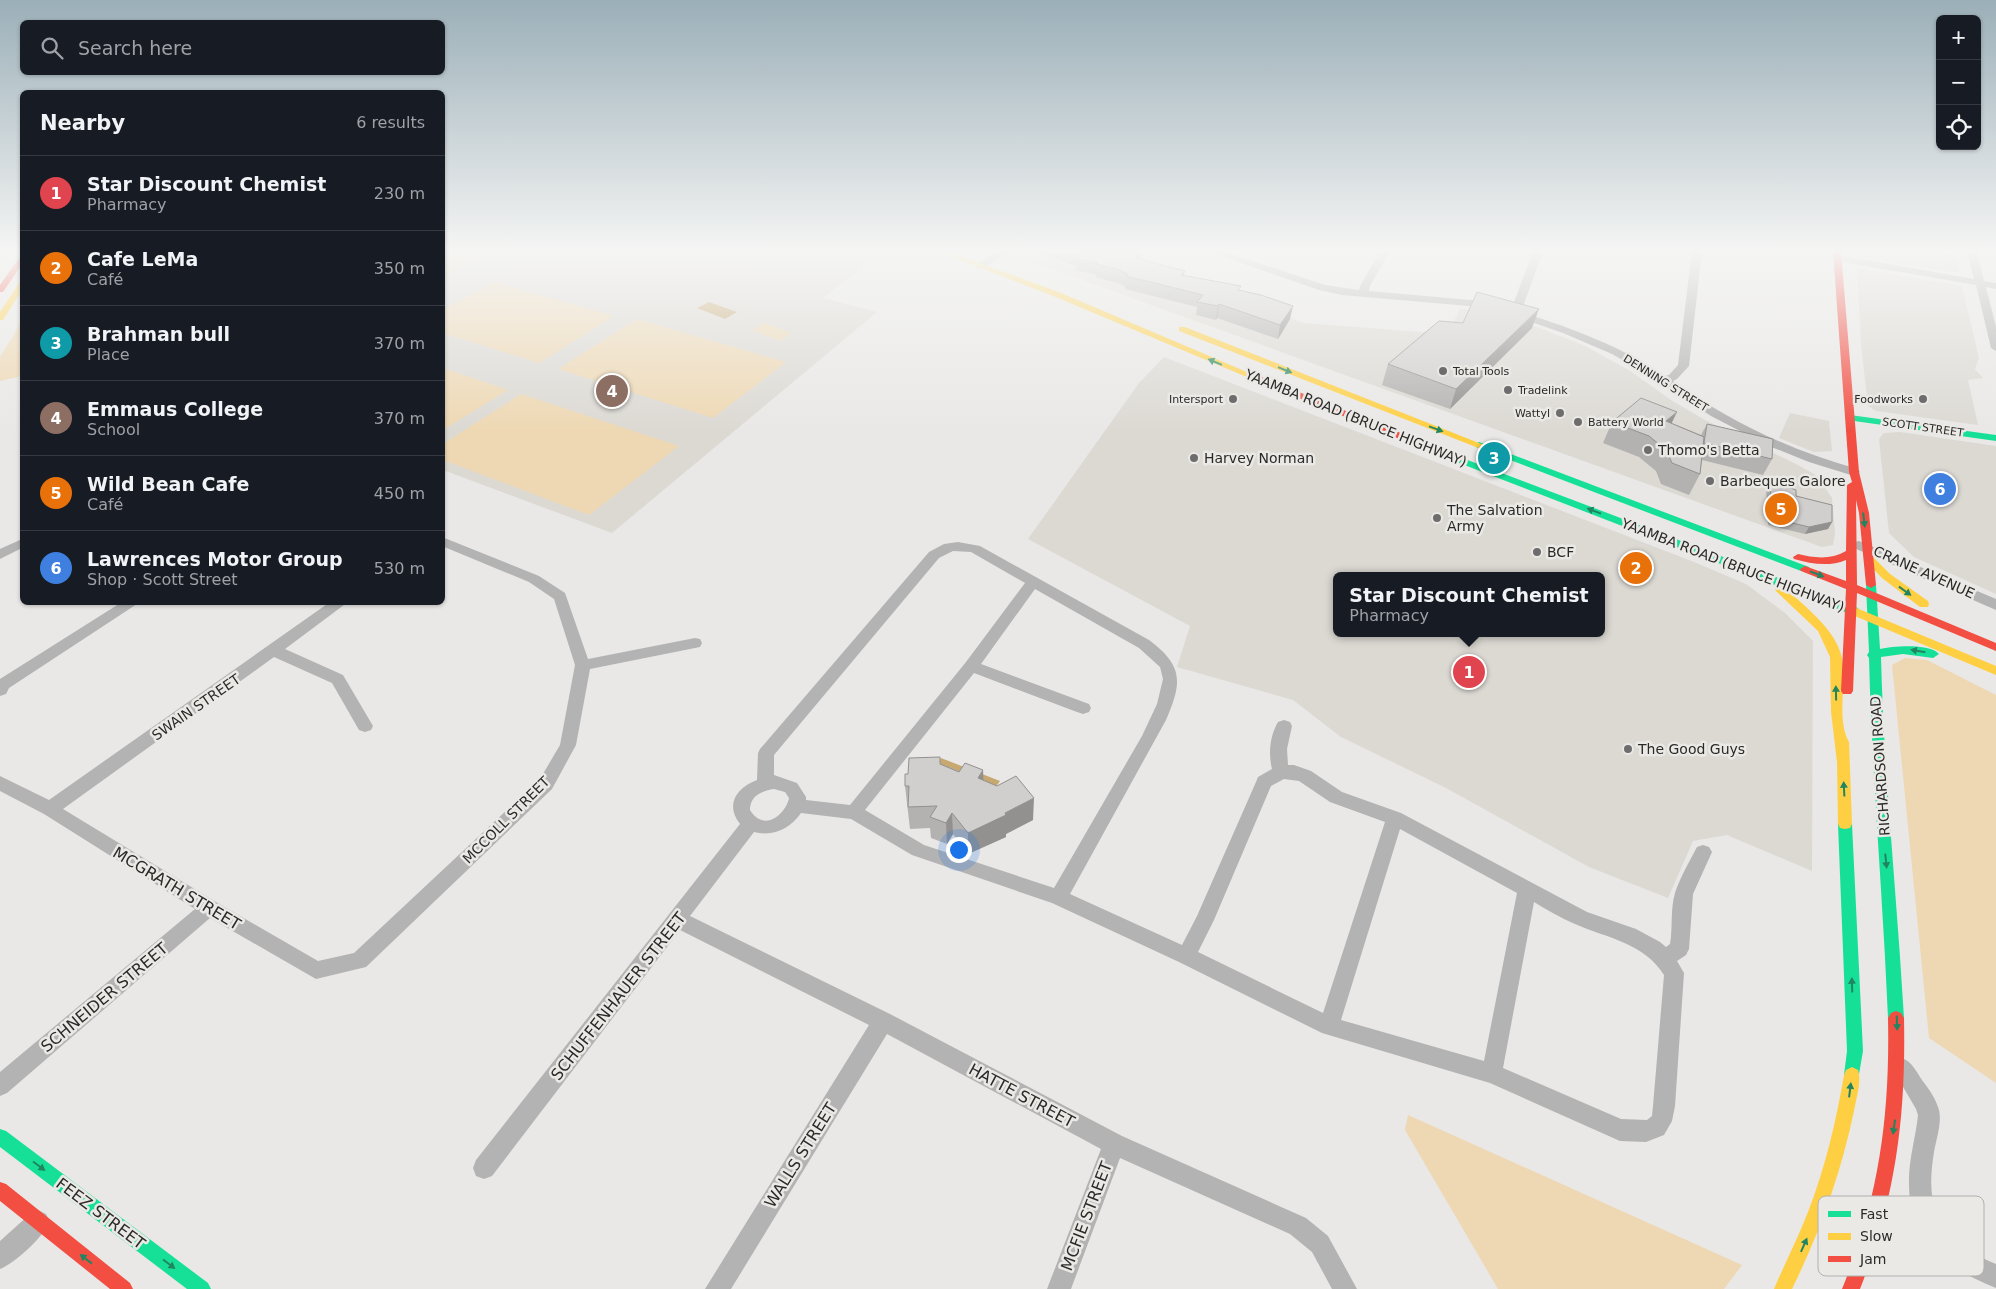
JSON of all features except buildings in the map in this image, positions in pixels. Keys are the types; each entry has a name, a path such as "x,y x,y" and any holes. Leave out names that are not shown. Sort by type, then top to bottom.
{"main road":[{"name":"YAAMBA ROAD (BRUCE HIGHWAY)","path":"1096,311 1275,387 1432,450 1852,610 1996,671"},
{"name":"RICHARDSON ROAD","path":"1841,311 1854,472 1864,514 1872,594 1877,744 1896,985 1898,1061 1895,1122 1882,1196"},
{"name":"YAAMBA ROAD (BRUCE HIGHWAY)","path":"1171,325 1428,426 1872,594 1995,646"},
{"name":"SCOTT STREET","path":"1850,418 1996,438"},
{"name":"RICHARDSON ROAD","path":"1823,1196 1833,1168 1847,1108 1855,1051 1842,759 1852,610 1851,547 1848,510 1854,472"},
{"path":"1641,506 1652,506 1684,515 1805,559 1824,561 1840,559 1851,547"},
{"path":"1868,553 1886,576 1916,600 1995,646"},
{"path":"1766,577 1814,619 1823,629 1830,642 1836,657 1837,712 1842,759"},
{"path":"1873,655 1888,650 1907,649 1930,653 1947,658 1996,681"},
{"name":"FEEZ STREET","path":"0,1137 202,1289"},
{"path":"0,1190 124,1289"},
{"name":"RICHARDSON ROAD","path":"1783,1289 1806,1243 1818,1210"},
{"name":"RICHARDSON ROAD","path":"1851,1289 1857,1276"}],"street":[{"name":"DENNING STREET","path":"1508,311 1561,328 1602,345 1646,368 1695,401 1744,429 1810,459 1854,472"},
{"path":"1663,380 1673,377 1683,366 1690,311"},
{"path":"1986,311 1996,348"},
{"name":"MCCOLL STREET","path":"360,961 546,784 568,745 583,665 560,596 534,579 445,542"},
{"path":"0,554 20,544"},
{"path":"765,783 766,753 934,556 944,547 960,546 975,549 1144,644 1156,653 1164,663 1171,679 1168,699 1144,749 1058,897"},
{"name":"CRANE AVENUE","path":"1851,547 1996,605"},
{"path":"854,812 971,666 1033,582"},
{"path":"0,690 4,684 128,605"},
{"name":"SWAIN STREET","path":"50,809 336,605"},
{"path":"583,665 695,643"},
{"path":"275,650 338,679 365,726"},
{"path":"971,666 1083,708"},
{"path":"1281,772 1277,754 1278,741 1284,726"},
{"path":"797,806 854,812 918,850 1058,897 1186,956 1329,1026 1492,1073 1620,1130 1636,1133 1649,1130 1660,1122 1664,1106 1674,973 1664,958 1653,948 1629,935 1581,918 1394,818 1336,797 1305,776 1294,772 1281,772 1264,782 1205,920 1186,956"},
{"path":"774,782 789,786 795,792 798,799 797,806 787,820 778,825 759,826 744,818 741,805 749,792 765,783 774,782"},
{"name":"MCGRATH STREET","path":"0,783 50,809 209,908 316,970 360,961"},
{"path":"1329,1026 1394,818"},
{"name":"SCHUFFENHAUER STREET","path":"484,1168 751,823"},
{"path":"1664,958 1679,949 1684,894 1703,852"},
{"path":"1492,1073 1527,889"},
{"name":"SCHNEIDER STREET","path":"0,1086 209,908"},
{"name":"HATTE STREET","path":"677,919 883,1022 1114,1144 1298,1226 1320,1244 1345,1289"},
{"name":"WALLS STREET","path":"717,1289 883,1022"},
{"path":"1898,1061 1928,1111 1920,1187 1921,1196"},
{"name":"MCFIE STREET","path":"1059,1289 1114,1144"},
{"path":"0,1257 38,1222"},
{"path":"1984,1271 1996,1276"}],"shaded area":[{"path":"445,311 877,312 612,533 445,471"},
{"path":"445,311 597,311 614,316 539,363 445,334"},
{"path":"705,311 737,312 725,319"},
{"path":"1168,311 1270,311 1304,323 1448,334 1459,311 1480,311 1540,328 1585,346 1629,370 1671,400 1705,420 1798,465 1824,480 1825,488 1832,498 1835,533 1833,545 1822,547"},
{"path":"1859,311 1968,311 1979,358 1975,369 1983,378 1968,380 1978,425 1876,411 1868,406"},
{"path":"637,319 786,362 713,418 558,369"},
{"path":"764,323 792,333 780,341 752,330"},
{"path":"20,324 20,374 18,377 0,381 0,357"},
{"path":"1164,357 1694,562 1746,584 1785,613 1813,641 1812,871 1727,835 1693,841 1668,898 1589,867 1446,788 1341,737 1293,700 1177,667 1190,626 1028,539 1139,383"},
{"path":"445,369 508,390 445,429"},
{"path":"521,394 679,446 589,515 445,461 445,443"},
{"path":"1790,413 1829,421 1832,451 1814,452 1779,438"},
{"path":"1900,432 1996,446 1996,594 1914,557 1889,533 1879,439 1884,433"},
{"path":"1905,658 1927,660 1996,695 1996,1083 1929,1038 1892,665"},
{"path":"941,758 1000,781 992,792 936,765"},
{"path":"1408,1115 1742,1265 1724,1289 1498,1289 1405,1130"}],"traffic: fast":[{"path":"1850,418 1996,438"},
{"path":"1479,445 1805,569"},
{"path":"1457,459 1854,611"},
{"path":"1871,585 1874,620 1877,744 1890,900 1896,1018"},
{"path":"1873,655 1880,652 1903,650 1933,654"},
{"path":"1845,824 1855,1051 1852,1075"},
{"path":"0,1137 202,1289"}],"traffic: slow":[{"path":"0,318 5,311"},
{"path":"1097,311 1257,378"},
{"path":"1182,329 1479,445"},
{"path":"1869,559 1886,576 1924,604"},
{"path":"1780,589 1823,629 1836,657 1837,712 1842,759"},
{"path":"1854,611 1996,671"},
{"path":"1843,742 1845,824"},
{"path":"1822,1196 1835,1158 1852,1075"},
{"path":"1783,1289 1796,1263 1818,1208"}],"traffic: jam":[{"path":"1842,311 1854,472 1864,513 1871,585"},
{"path":"1257,378 1457,459"},
{"path":"1847,691 1852,605 1850,519 1852,485"},
{"path":"1798,557 1826,561 1839,559 1851,552"},
{"path":"1805,569 1871,594 1996,647"},
{"path":"1882,1196 1894,1122 1897,1053 1896,1018"},
{"path":"0,1190 124,1289"},
{"path":"1851,1289 1856,1276"}],"place":[{"name":"Total Tools","path":"1443,371"},
{"name":"Tradelink","path":"1508,390"},
{"name":"Emmaus College","path":"612,391"},
{"name":"Intersport","path":"1233,399"},
{"name":"Foodworks","path":"1923,399"},
{"name":"Wattyl","path":"1560,413"},
{"name":"Battery World","path":"1578,422"},
{"name":"Thomo's Betta","path":"1648,450"},
{"name":"Harvey Norman","path":"1194,458"},
{"name":"Brahman bull","path":"1494,458"},
{"name":"Barbeques Galore","path":"1710,481"},
{"name":"Lawrences Motor Group","path":"1940,489"},
{"name":"Wild Bean Cafe","path":"1781,509"},
{"name":"The Salvation Army","path":"1437,518"},
{"name":"BCF","path":"1537,552"},
{"name":"Cafe LeMa","path":"1636,568"},
{"name":"Star Discount Chemist","path":"1469,672"},
{"name":"The Good Guys","path":"1628,749"}]}
